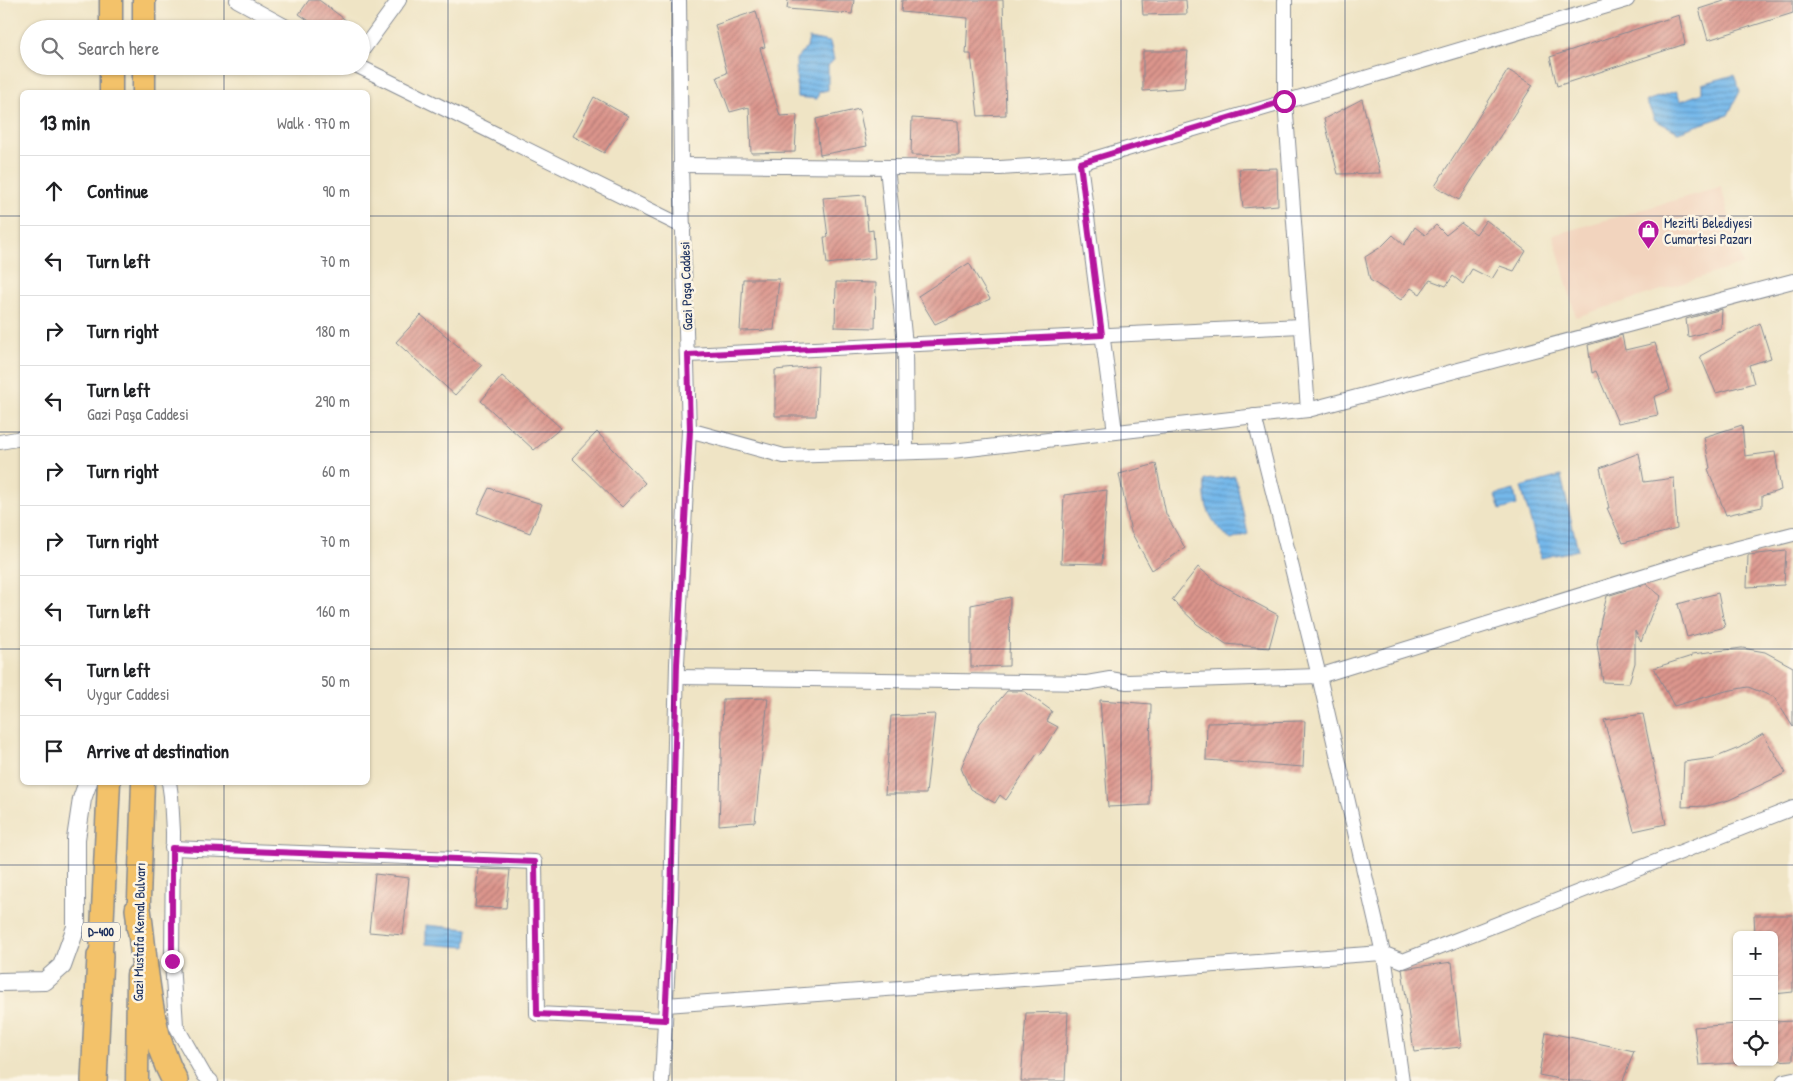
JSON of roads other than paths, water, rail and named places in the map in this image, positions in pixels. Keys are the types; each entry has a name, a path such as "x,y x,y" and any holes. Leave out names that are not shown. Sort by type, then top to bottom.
{"highway":[{"path":"111,0 111,20"},
{"path":"144,0 144,20"},
{"path":"111,75 111,90"},
{"path":"144,75 144,90"},
{"name":"D-400","path":"99,1081 100,956 109,785"},
{"name":"Gazi Mustafa Kemal Bulvarı","path":"137,1081 138,909 144,785"},
{"path":"138,909 152,1020 174,1081"},
{"path":"94,1081 100,956"}],"street":[{"path":"237,0 274,20"},
{"path":"370,40 399,0"},
{"name":"Gazi Paşa Caddesi","path":"662,1081 671,900 677,677 690,430 681,165 678,0"},
{"path":"1285,0 1284,101 1308,410"},
{"path":"681,165 1000,168 1080,163 1627,0"},
{"path":"370,72 684,227"},
{"path":"1080,163 1115,432"},
{"path":"887,166 904,345 906,452"},
{"path":"690,430 784,456 952,451 1308,410 1793,281"},
{"path":"688,355 1301,326"},
{"path":"1254,416 1319,676 1382,953 1402,1081"},
{"path":"0,442 20,438"},
{"path":"677,677 1087,683 1110,679 1127,682 1319,676 1707,556 1793,534"},
{"path":"0,982 46,981 62,966 76,927 76,839 82,799 87,785"},
{"path":"169,785 172,848 172,961 176,1026 204,1075 211,1081"},
{"path":"666,1005 1382,953 1403,961 1793,808"},
{"path":"172,848 535,862 537,1014 665,1020"},
{"path":"1784,1081 1793,1079"}],"water":[{"path":"809,38 830,42 834,60 828,66 828,90 819,92 817,99 797,97 796,59 807,47"},
{"path":"1734,75 1740,91 1728,115 1678,132 1655,120 1646,101 1676,91 1681,101 1702,93 1702,84"},
{"path":"1235,476 1248,534 1231,540 1218,527 1209,513 1205,499 1205,480"},
{"path":"1561,476 1578,550 1541,558 1521,487"},
{"path":"1514,490 1517,505 1500,510 1495,495"},
{"path":"426,925 468,929 466,947 426,944"}],"place":[{"name":"Mezitli Belediyesi Cumartesi Pazarı","path":"1648,250"}]}
